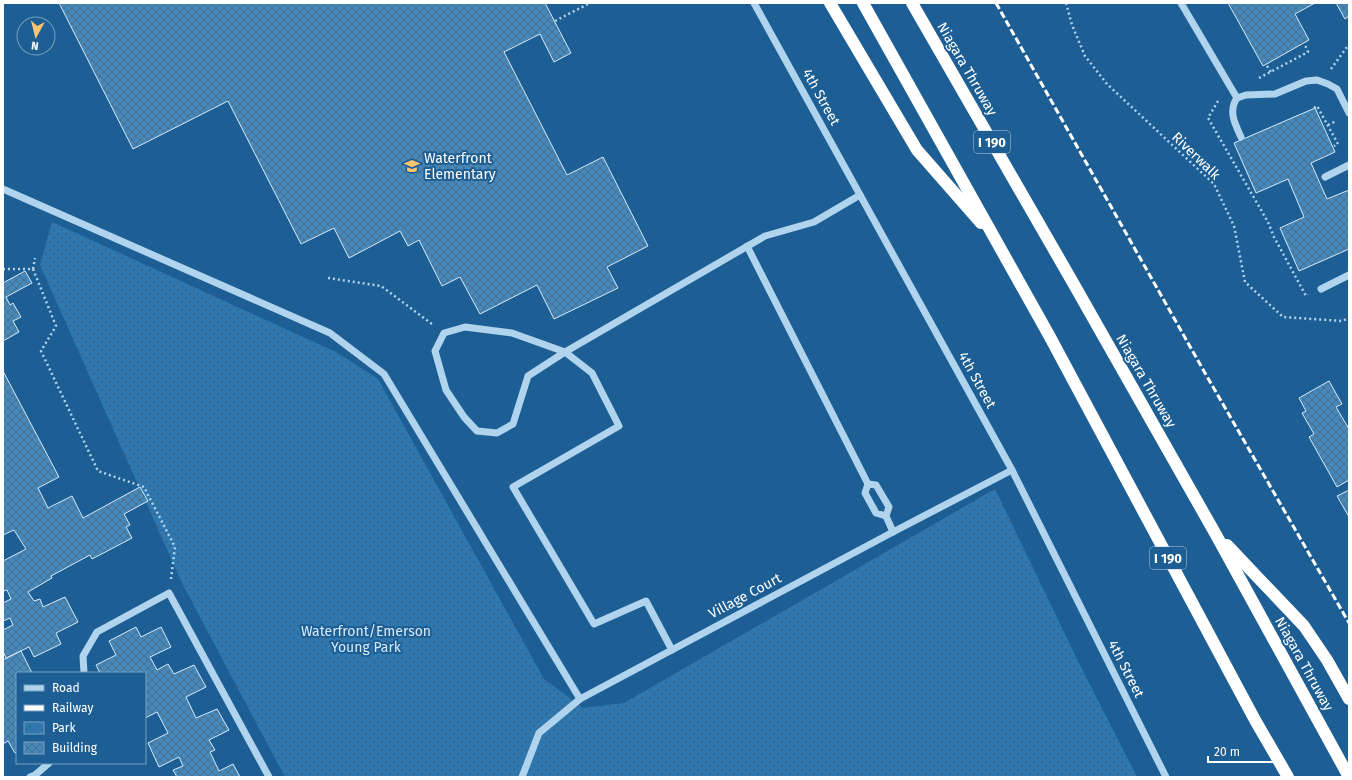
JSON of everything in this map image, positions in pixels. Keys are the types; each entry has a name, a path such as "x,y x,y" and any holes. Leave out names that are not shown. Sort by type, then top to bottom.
{"highway":[{"path":"830,3 917,150 998,242"},
{"name":"I 190","path":"862,3 998,242 1255,720 1288,777"},
{"name":"Niagara Thruway","path":"912,3 1215,533 1349,777"},
{"path":"1215,533 1304,626 1327,660 1349,699"}],"street":[{"name":"4th Street","path":"754,3 1012,470 1166,777"},
{"path":"1181,3 1237,98"},
{"path":"1241,137 1233,117 1234,103 1237,98 1246,95 1275,94 1306,81 1317,80 1337,89 1349,113"},
{"path":"1325,177 1349,165"},
{"path":"3,189 330,333 384,374 580,699"},
{"path":"672,650 646,601 594,624 513,487 619,426 592,373 565,352 512,333 465,327 444,333 435,351 446,390 464,417 477,431 497,433 513,424 528,376 565,352 765,236 814,222 860,195"},
{"path":"748,246 868,484 866,493 876,513 886,516"},
{"path":"1321,289 1349,275"},
{"name":"Village Court","path":"522,777 539,733 580,699 1012,470"},
{"path":"868,484 876,485 889,507 886,516 894,532"},
{"path":"84,672 83,656 97,632 169,593 269,777"},
{"path":"30,777 35,775 48,764"}],"path":[{"path":"554,21 590,3"},
{"name":"Riverwalk","path":"1066,3 1072,25 1085,56 1107,84 1214,184 1234,226 1245,282 1283,317 1342,320 1349,318"},
{"path":"1260,78 1308,52 1305,45"},
{"path":"1348,46 1349,51"},
{"path":"1333,66 1348,46"},
{"path":"1268,66 1271,72"},
{"path":"1220,98 1208,118 1268,222 1274,238 1306,296 1313,292"},
{"path":"1314,108 1317,106 1338,144 1334,146"},
{"path":"1328,126 1340,119"},
{"path":"35,258 33,269 56,326 41,351 98,471 144,486 175,547 169,593"},
{"path":"3,269 33,269"},
{"path":"1294,275 1299,272"},
{"path":"328,278 381,286 444,333"}],"green space":[{"name":"Waterfront/Emerson Young Park","path":"52,222 336,352 378,379 544,679 583,708 624,703 995,489 1077,659 1137,777 285,777 182,583 40,265"}],"building":[{"name":"Waterfront Elementary","path":"59,3 545,3 571,53 554,62 540,34 504,52 567,175 603,157 648,246 607,267 618,288 554,319 537,285 480,314 460,277 442,286 419,240 408,246 400,231 349,258 334,228 301,244 228,101 133,149"},
{"path":"1228,3 1315,3 1295,14 1309,40 1263,66"},
{"path":"1336,3 1349,3 1349,16 1345,19"},
{"path":"1315,108 1335,152 1311,163 1327,199 1349,190 1349,249 1299,271 1280,228 1304,217 1288,179 1256,193 1234,143"},
{"path":"25,271 32,283 6,297 10,305 13,303 21,317 13,321 19,332 3,341 3,283"},
{"path":"3,371 59,477 38,488 48,508 72,496 83,518 140,487 148,501 124,514 130,525 126,527 132,538 92,559 90,555 51,576 52,578 28,592 34,601 40,599 43,607 65,597 78,622 56,633 61,644 34,657 29,647 6,658 3,651 3,630 13,625 10,618 3,621 3,603 11,599 7,590 3,591 3,561 26,549 14,530 3,535"},
{"path":"1329,381 1342,404 1336,407 1349,429 1349,480 1337,487 1309,437 1314,434 1302,413 1306,411 1299,398"},
{"path":"1349,490 1349,517 1337,496"},
{"path":"136,627 141,637 161,627 171,647 150,657 157,670 168,664 174,674 194,665 206,687 186,697 196,718 217,709 229,730 209,740 215,750 210,752 219,771 233,764 240,777 177,777 173,770 183,766 179,757 159,767 148,743 168,733 157,712 146,718 146,672 100,672 96,665 116,655 109,641"},
{"path":"21,651 32,672 16,672 15,753 8,741 3,744 3,660"}],"railway":[{"path":"996,3 1205,373 1349,623"}],"place":[{"name":"Waterfront Elementary","path":"412,166"}]}
